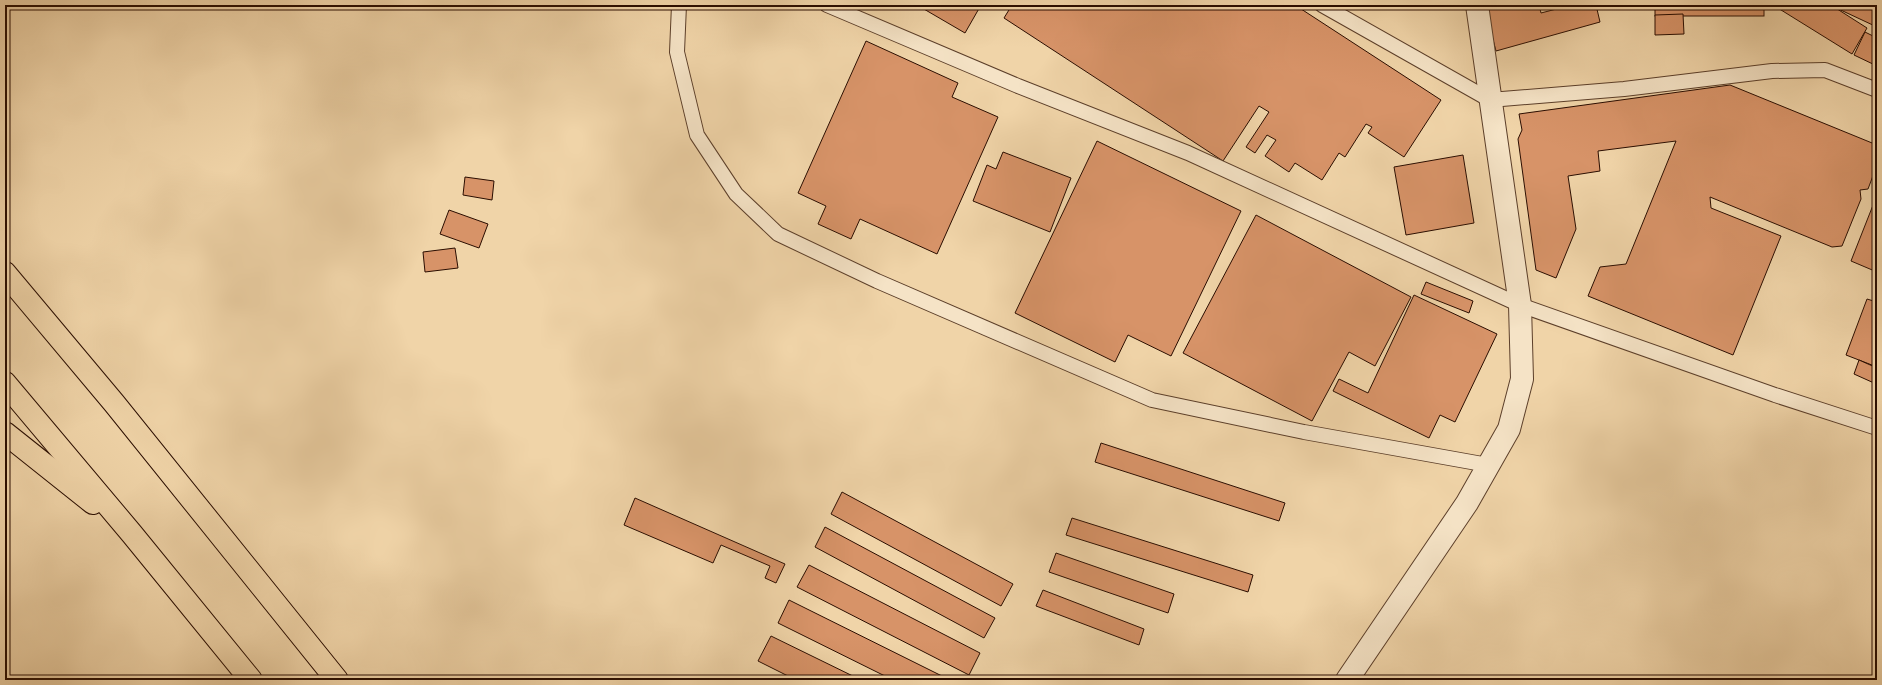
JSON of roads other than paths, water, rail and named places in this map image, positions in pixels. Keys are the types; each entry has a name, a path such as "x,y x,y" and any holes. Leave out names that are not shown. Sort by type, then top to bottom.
{"highway":[{"path":"5,273 114,403 337,680"},
{"path":"5,384 132,534 251,680"},
{"path":"5,433 132,534"}],"street":[{"path":"1347,680 1467,503 1509,429 1522,379 1520,305 1477,5"}],"lane":[{"path":"679,5 677,52 697,135 736,194 778,234 876,281 1152,400 1304,432 1488,465"},
{"path":"827,5 1018,86 1188,153 1520,305 1877,428"},
{"path":"1322,5 1490,100 1624,89 1772,71 1825,70 1877,90"}]}
